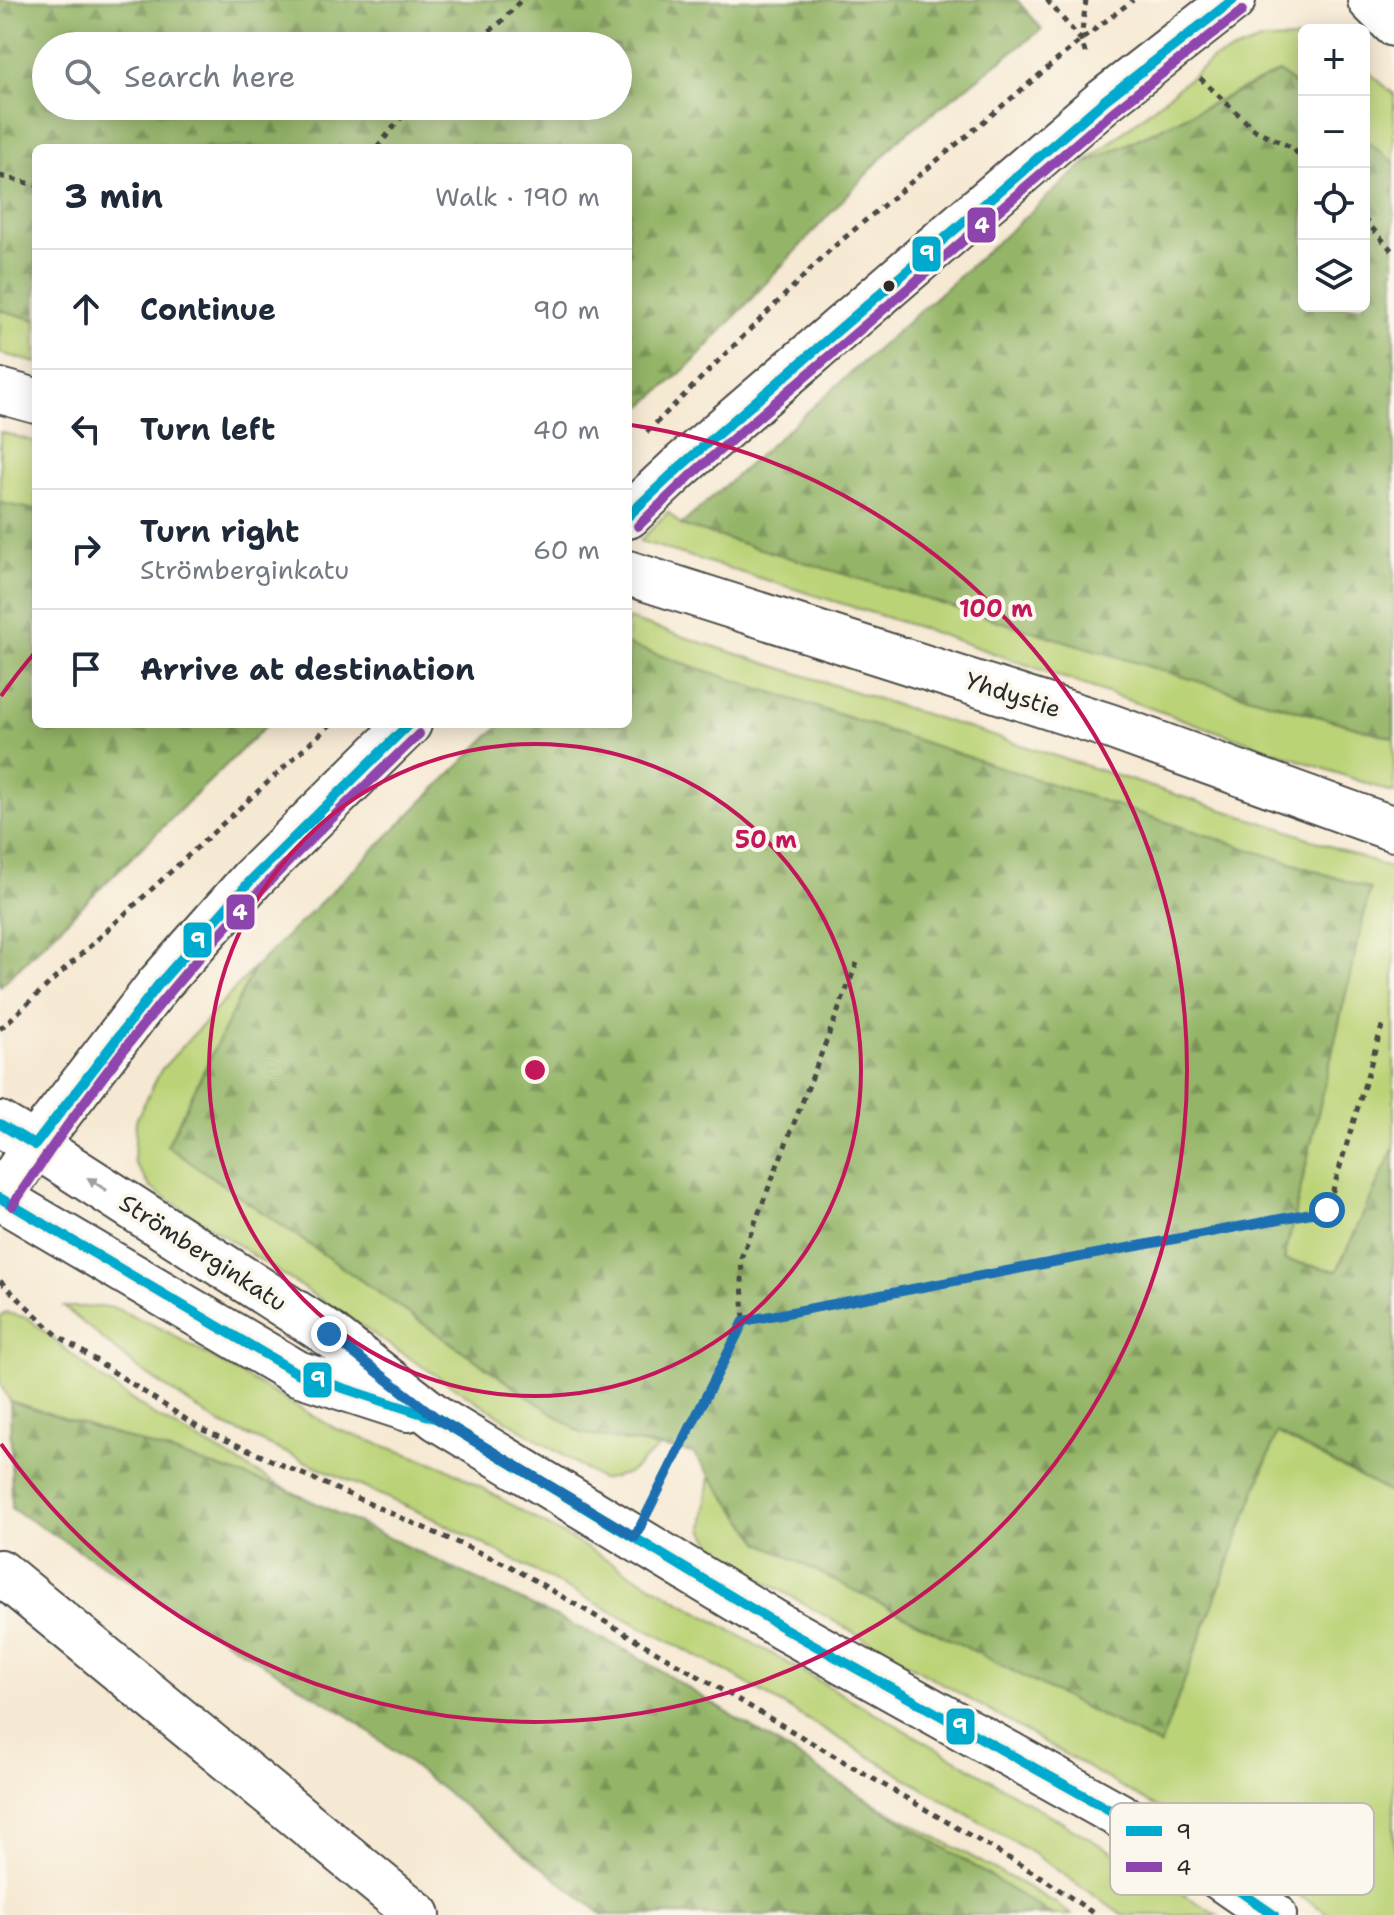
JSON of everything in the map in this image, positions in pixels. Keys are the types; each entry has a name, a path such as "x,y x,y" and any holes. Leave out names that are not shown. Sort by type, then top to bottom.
{"main road":[{"path":"632,512 682,465 1105,100 1233,0"},
{"path":"1370,0 1394,24"},
{"path":"0,391 32,400"},
{"name":"Yhdystie","path":"632,574 1109,726 1394,829"},
{"path":"0,1198 18,1134 159,984 231,902 405,728"},
{"name":"Strömberginkatu","path":"18,1134 329,1334 438,1419 782,1627 1110,1810"},
{"name":"Strömberginkatu","path":"0,1198 297,1373 438,1419"},
{"path":"0,1572 418,1915"},
{"name":"Strömberginkatu","path":"1245,1895 1274,1915"}],"path":[{"path":"488,32 521,0"},
{"path":"1047,0 1081,40"},
{"path":"1081,40 1086,0"},
{"path":"642,437 830,250 1133,0"},
{"path":"1170,49 1255,130 1293,148 1298,154"},
{"path":"380,144 399,120"},
{"path":"0,176 32,184"},
{"path":"1370,226 1394,253"},
{"path":"0,1029 327,728"},
{"path":"635,1537 744,1321 741,1258 857,963"},
{"path":"744,1321 1327,1210 1383,1023"},
{"path":"0,1281 57,1335 201,1429 510,1566 1041,1877 1096,1915"}],"green space":[{"path":"0,0 1017,0 1042,29 899,139 692,363 632,416 632,144 32,144 32,319 0,310"},
{"path":"1298,39 1298,87 1279,72 1083,165 1213,59 1263,40"},
{"path":"1279,72 1298,87 1298,312 1370,312 1370,144 1394,163 1394,738 681,525 1083,165"},
{"path":"1370,73 1394,94 1394,163 1370,144"},
{"path":"0,310 32,319 32,362 0,353"},
{"path":"0,432 32,441 32,509 0,503"},
{"path":"0,503 32,509 32,728 264,728 0,986"},
{"path":"668,512 681,525 1394,738 1394,793 924,629 640,541"},
{"path":"632,620 1289,831 1394,870 1394,1148 1337,1271 1284,1260 1370,889 632,646"},
{"path":"632,646 1370,889 1284,1260 1337,1271 1394,1148 1394,1495 1277,1433 1160,1746 761,1543 693,1453 581,1433 167,1146 254,968 497,728 632,728"},
{"path":"254,968 167,1146 581,1433 659,1447 629,1473 602,1480 443,1380 151,1188 134,1162 136,1120 161,1070"},
{"path":"64,1307 112,1307 162,1329 336,1429 445,1467 1110,1851 1110,1895 1184,1895 1218,1915 1122,1915 1034,1854 724,1670 439,1521 217,1422 139,1369"},
{"path":"6,1313 28,1318 103,1380 152,1414 286,1489 10,1401 0,1384 0,1317"},
{"path":"10,1401 286,1489 630,1652 1052,1915 603,1915 350,1717 12,1509"},
{"path":"1277,1433 1394,1495 1394,1915 1331,1915 1299,1895 1374,1895 1374,1803 1149,1803 721,1556 703,1529 710,1476 761,1543"},
{"path":"854,1792 1054,1902 1072,1915 1052,1915"}],"transit line":[{"name":"9","path":"632,512 682,465 1105,100 1233,0"},
{"name":"4","path":"638,526 691,475 1114,111 1242,11"},
{"name":"9","path":"0,1124 35,1145 159,984 252,879 405,728"},
{"name":"4","path":"12,1206 115,1060 200,956 276,874 419,734"},
{"name":"9","path":"0,1198 297,1373 438,1419 782,1627 1110,1810"},
{"name":"9","path":"1245,1895 1274,1915"}],"route":[{"path":"329,1334 438,1419 635,1537 744,1321 1327,1210"}]}
